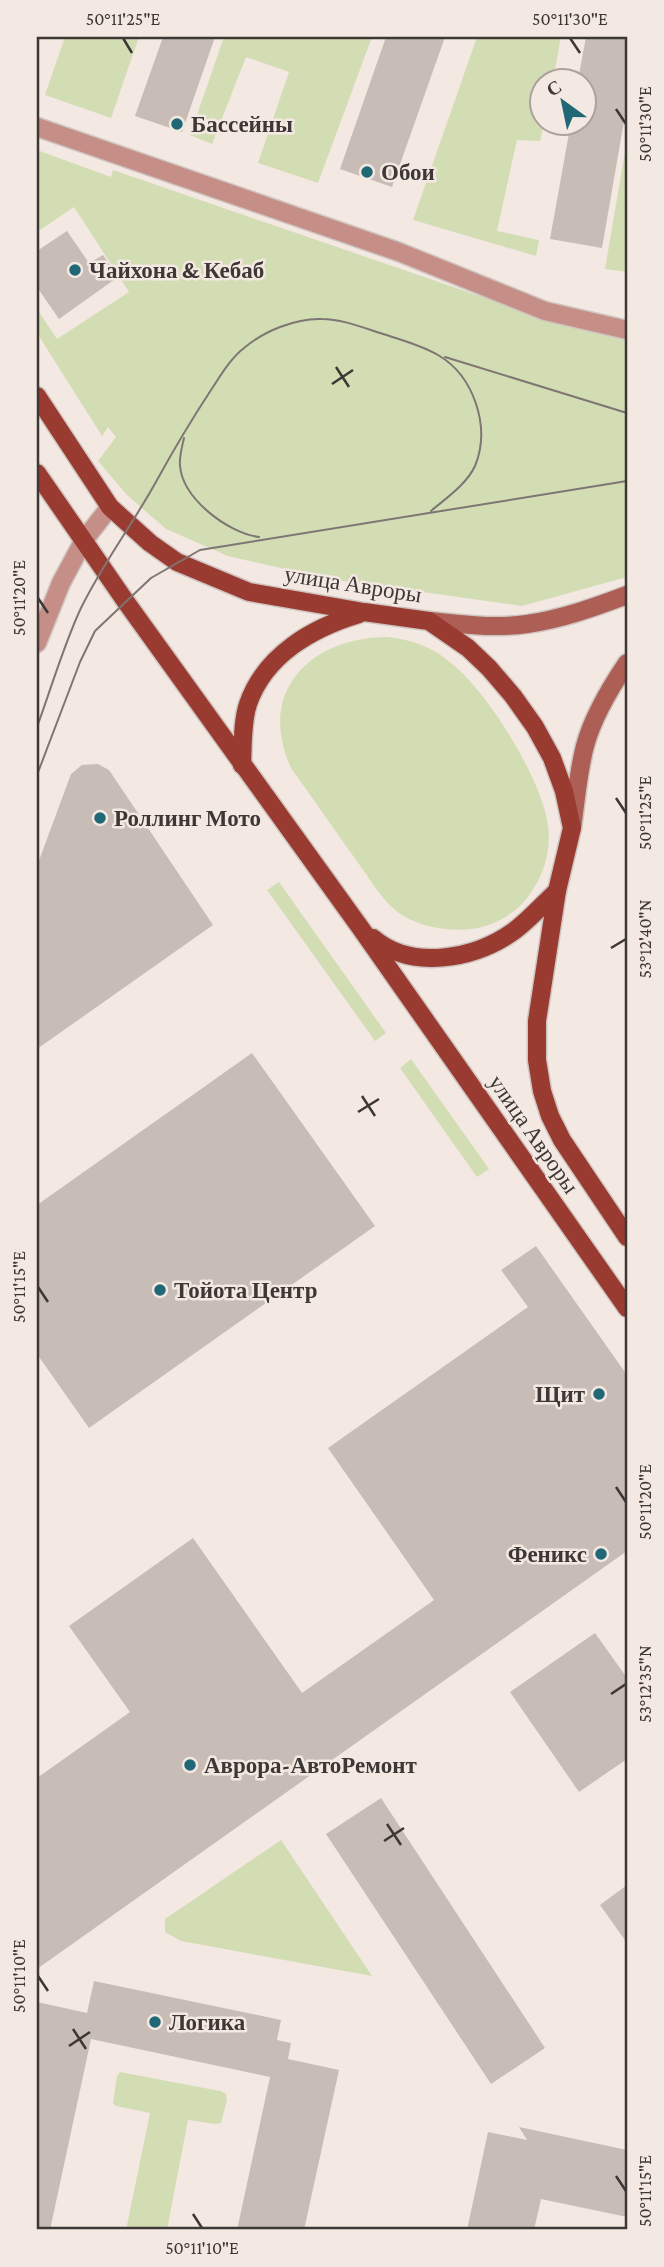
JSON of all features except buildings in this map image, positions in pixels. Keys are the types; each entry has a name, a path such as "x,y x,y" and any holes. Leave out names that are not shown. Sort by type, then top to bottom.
{"main road":[{"name":"улица Авроры","path":"37,396 110,507 150,543 177,562 249,593 429,621 468,648 489,668 535,727 552,758 565,791 572,828 557,891 537,1021 537,1060 542,1091 562,1140 627,1237"},
{"name":"улица Авроры","path":"37,473 627,1308"},
{"path":"429,621 482,626 528,624 592,608 627,595"},
{"path":"242,765 247,706 272,663 307,636 335,621 364,612"},
{"path":"572,828 585,745 598,711 627,663"},
{"path":"362,930 381,945 397,953 416,958 456,956 499,941 516,930 557,891"}],"street":[{"path":"37,127 399,251 545,311 627,330"},
{"path":"37,643 61,583 84,540 110,507"}],"green space":[{"path":"65,37 139,37 111,118 45,95"},
{"path":"224,37 372,37 318,183 258,163 289,72 246,57 212,144 190,135"},
{"path":"477,37 561,37 556,66 528,66 528,136 541,136 540,141 517,140 497,231 539,240 536,256 413,220"},
{"path":"627,140 627,272 605,269"},
{"path":"37,150 111,177 113,170 558,323 627,341 627,577 522,606 329,579 228,556 166,529 127,495 98,461 116,437 108,427 102,436 37,333 37,309 57,339 129,292 74,207 37,232"},
{"path":"388,637 414,642 429,649 444,657 465,676 510,735 542,801 549,838 541,875 527,899 506,917 489,925 471,929 441,929 411,920 395,910 374,886 291,768 282,740 281,715 286,693 298,674 314,658 335,647 360,639"},
{"path":"279,882 386,1033 375,1041 267,890"},
{"path":"411,1059 489,1169 477,1177 400,1068"},
{"path":"281,1840 372,1976 181,1941 165,1932 165,1919"},
{"path":"120,2072 226,2094 221,2123 188,2120 167,2230 126,2230 150,2113 116,2106 113,2103"}],"tram line":[{"path":"37,727 63,651 81,608 99,575 222,373 239,352 261,336 302,321 337,320 418,346 451,364 470,389 476,404 480,419 479,451 475,466 466,479 431,511"},
{"path":"445,357 627,413"},
{"path":"184,438 180,466 183,478 198,502 234,529 259,537"},
{"path":"37,775 80,662 95,631 151,578 200,550 627,481"}],"place":[{"name":"Бассейны","path":"177,124"},
{"name":"Обои","path":"367,172"},
{"name":"Чайхона & Кебаб","path":"75,270"},
{"name":"Роллинг Мото","path":"100,818"},
{"name":"Тойота Центр","path":"160,1290"},
{"name":"Щит","path":"599,1394"},
{"name":"Феникс","path":"601,1554"},
{"name":"Аврора-АвтоРемонт","path":"190,1765"},
{"name":"Логика","path":"155,2022"}]}
